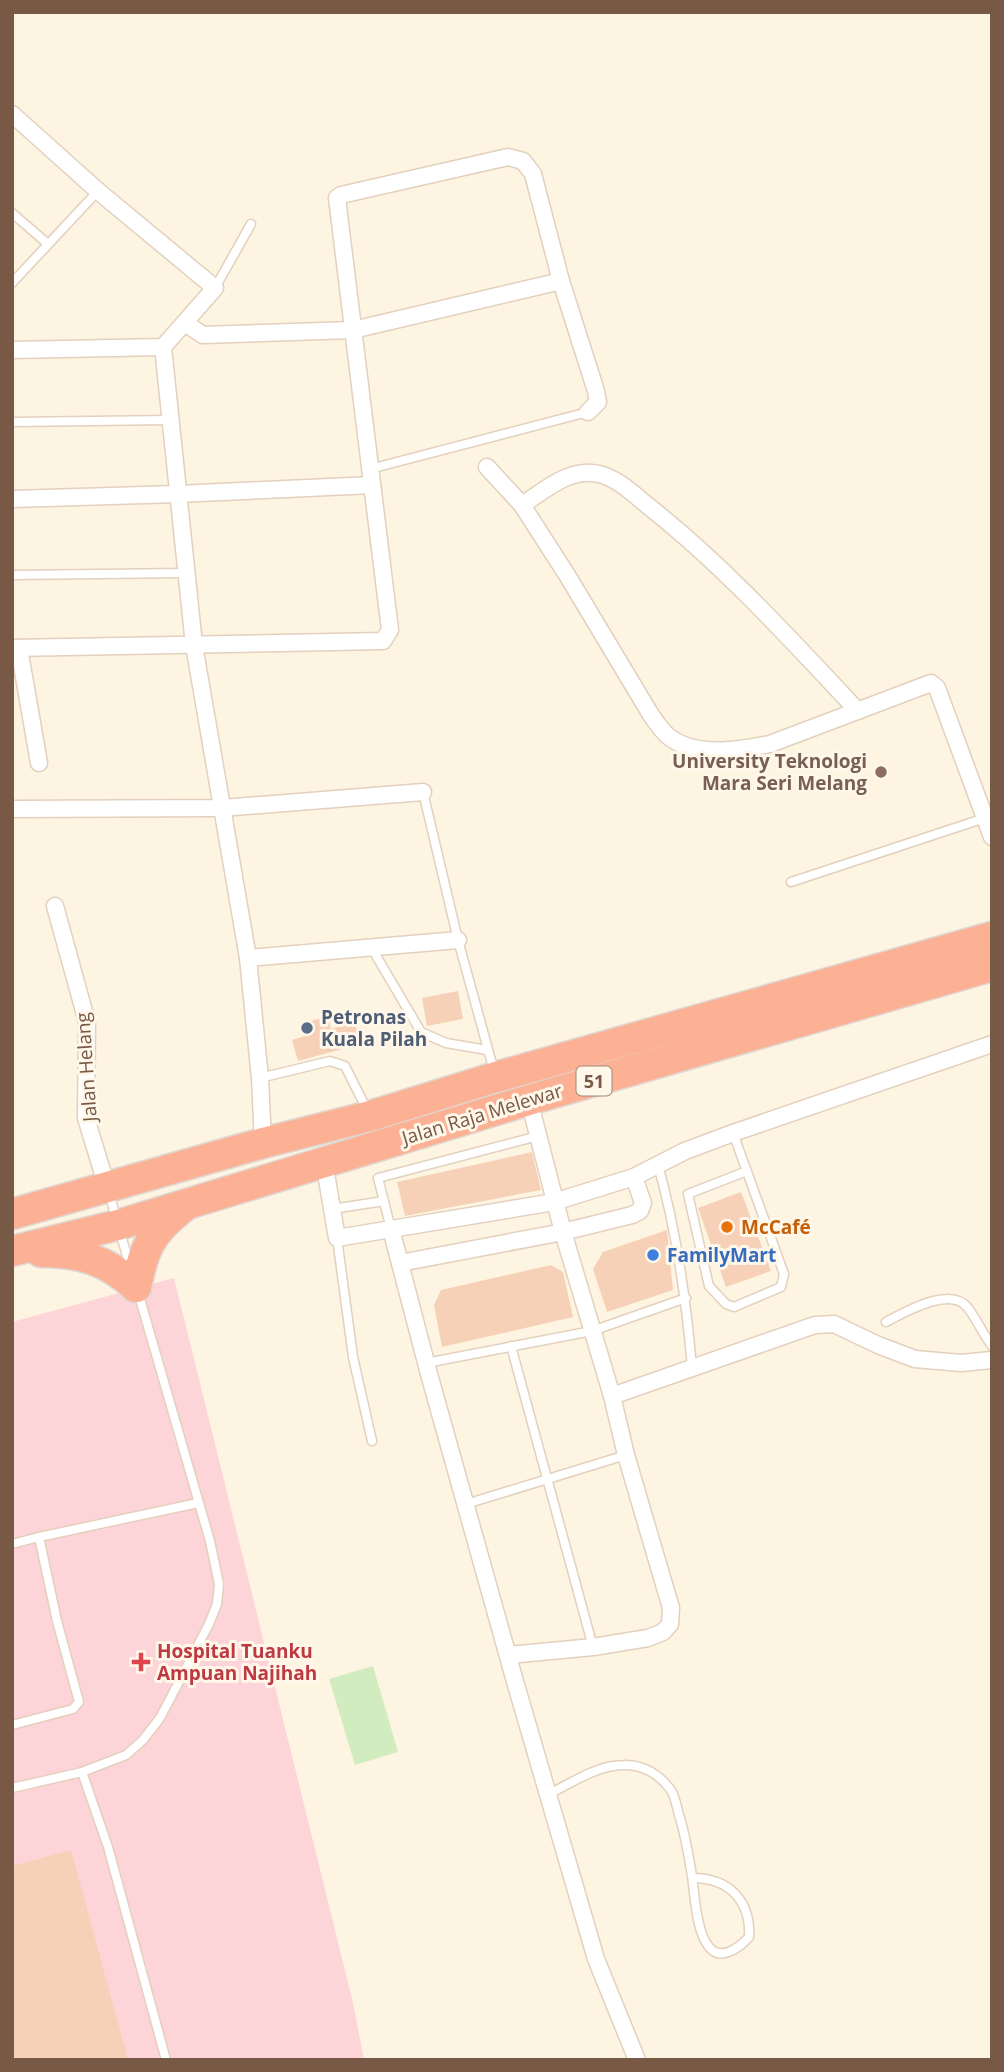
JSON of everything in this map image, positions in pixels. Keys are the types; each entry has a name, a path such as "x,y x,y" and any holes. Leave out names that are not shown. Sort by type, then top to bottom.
{"highway":[{"name":"Jalan Raja Melewar","path":"12,1252 118,1225 529,1100 922,985 992,937"},
{"name":"Jalan Raja Melewar","path":"12,1214 263,1143 370,1116 492,1064 951,964 992,966"},
{"path":"136,1287 145,1250 155,1233 167,1220 197,1201"},
{"path":"12,1252 72,1253 101,1262 126,1277 136,1287"}],"street":[{"path":"12,114 98,191 215,288 163,347 12,350"},
{"path":"39,763 16,648 383,641 390,630 337,198 346,192 508,157 523,161 533,174 561,281 596,391 598,402 588,412"},
{"path":"185,323 204,335 353,330 561,281"},
{"path":"163,347 194,645 248,958 260,1078 263,1143"},
{"path":"487,467 522,505 568,575 651,715 667,736 691,749 743,749 770,744 931,683 937,688 992,837"},
{"path":"522,505 562,478 578,474 598,474 617,481 695,544 858,711"},
{"path":"12,499 178,494 371,477"},
{"path":"12,809 222,808 423,792"},
{"name":"Jalan Helang","path":"55,906 86,1023 86,1118 107,1187"},
{"path":"248,958 458,940"},
{"path":"324,1162 337,1238 554,1202 634,1177 685,1152 733,1133 991,1044 992,1050"},
{"path":"509,1656 648,1638 663,1632 670,1624 671,1608 554,1202 529,1100"},
{"path":"400,1263 563,1232 640,1211 643,1203 634,1177"},
{"path":"391,1229 426,1363 596,1959 637,2060"},
{"path":"612,1396 815,1325 825,1324 834,1324 915,1359 961,1363 992,1360"}],"lane":[{"path":"12,283 98,191"},
{"path":"12,213 48,244"},
{"path":"215,288 251,224"},
{"path":"371,477 588,412"},
{"path":"12,422 171,420"},
{"path":"12,575 186,573"},
{"path":"423,792 458,940 492,1064"},
{"path":"790,882 985,818"},
{"path":"371,947 421,1032 492,1064"},
{"path":"260,1078 330,1061 345,1066 370,1116"},
{"path":"733,1133 747,1171 784,1274 781,1287 734,1307 726,1304 709,1286 688,1194 747,1171"},
{"path":"391,1229 378,1178 538,1136"},
{"path":"658,1165 675,1228 686,1298 692,1367"},
{"path":"12,1788 82,1772 126,1755 143,1740 160,1718 209,1625 217,1604 219,1584 210,1541 107,1187"},
{"path":"332,1209 384,1201"},
{"path":"337,1238 353,1357 372,1441"},
{"path":"426,1363 592,1331 686,1298"},
{"path":"886,1322 930,1302 949,1298 960,1300 992,1346"},
{"path":"511,1346 593,1647"},
{"path":"466,1504 626,1455"},
{"path":"12,1545 198,1503"},
{"path":"12,1725 73,1709 79,1702 57,1621 39,1537"},
{"path":"549,1794 583,1777 621,1764 654,1773 673,1793 684,1832 704,1939 710,1949 717,1953 731,1952 742,1946 749,1937 750,1924 741,1901 721,1882 693,1878"},
{"path":"82,1772 107,1847 166,2060"}],"shaded area":[{"name":"Hospital Tuanku Ampuan Najihah","path":"174,1278 353,2003 364,2060 12,2060 12,1322"}],"green space":[{"path":"373,1666 398,1752 355,1765 329,1679"}],"building":[{"path":"458,991 463,1019 427,1026 422,998"},
{"path":"328,1016 331,1029 355,1022 361,1044 298,1061 292,1040 308,1035 304,1023"},
{"path":"532,1152 541,1190 405,1216 397,1182"},
{"path":"741,1192 771,1271 726,1287 698,1208"},
{"path":"667,1230 673,1290 607,1312 593,1269 603,1252"},
{"path":"551,1265 563,1272 573,1317 442,1347 434,1305 441,1290"},
{"path":"71,1850 128,2060 12,2060 12,1866"}],"place":[{"name":"University Teknologi Mara Seri Melang","path":"881,772"},
{"name":"Petronas Kuala Pilah","path":"307,1028"},
{"name":"McCafé","path":"727,1227"},
{"name":"FamilyMart","path":"653,1255"},
{"name":"Hospital Tuanku Ampuan Najihah","path":"141,1662"}]}
